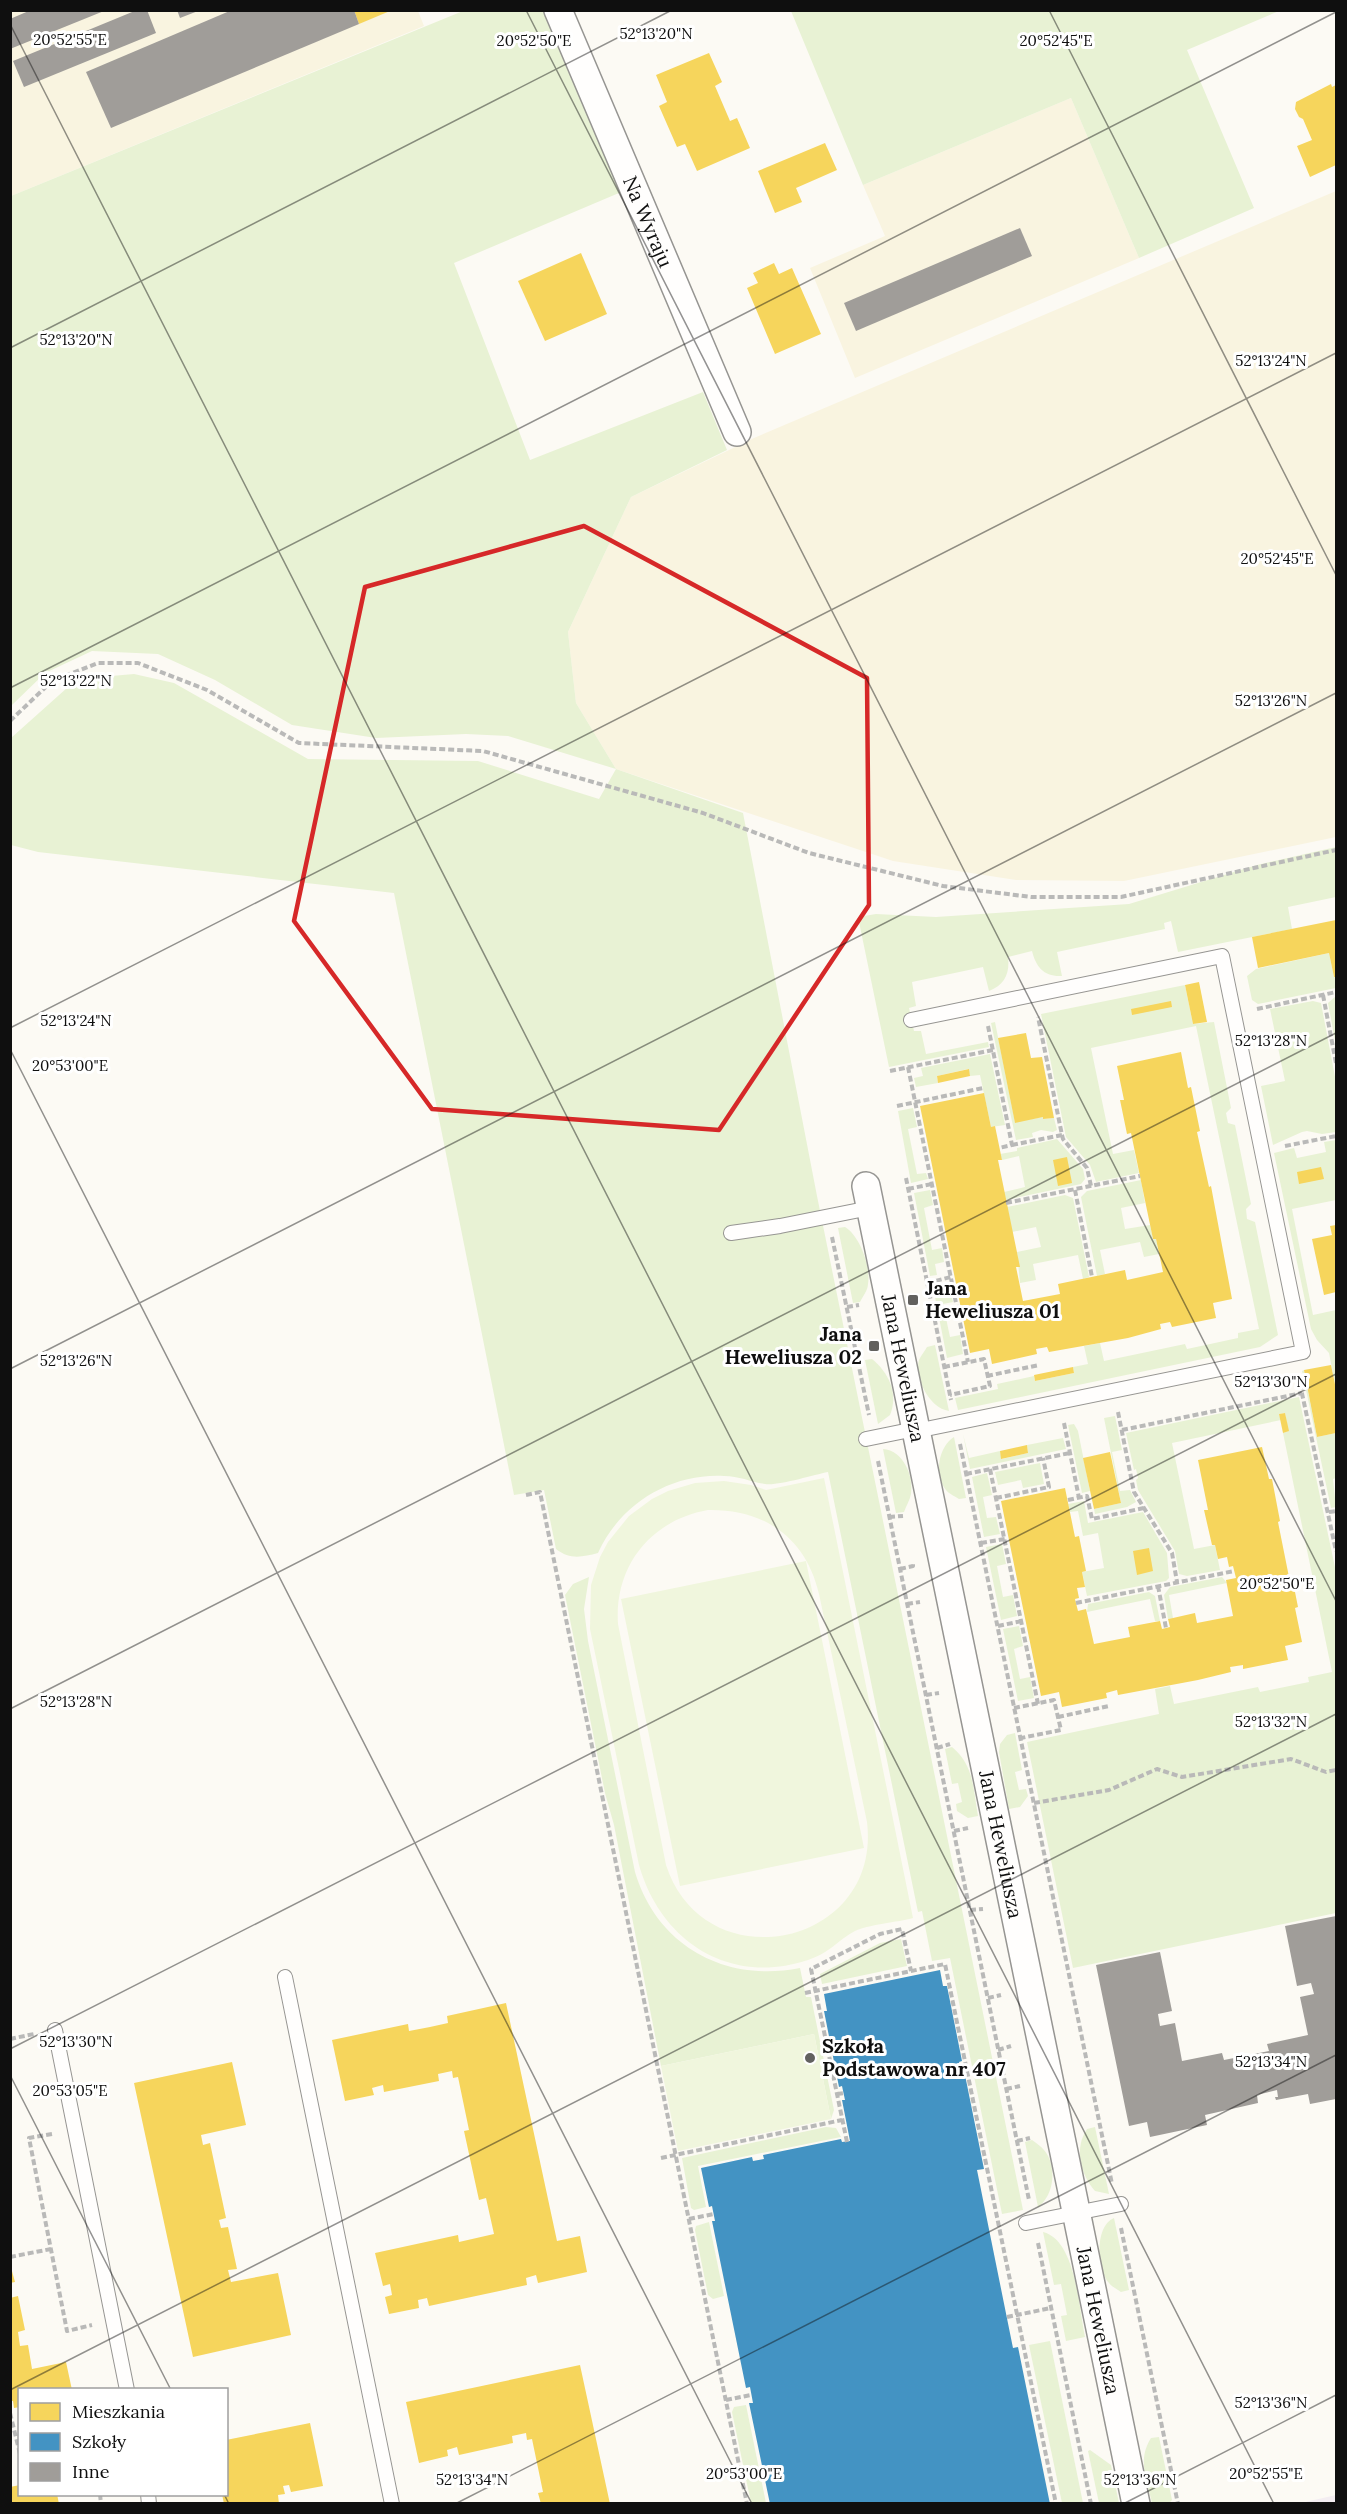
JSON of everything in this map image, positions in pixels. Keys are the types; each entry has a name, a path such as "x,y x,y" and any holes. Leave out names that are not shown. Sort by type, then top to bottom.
{"street":[{"name":"Na Wyraju","path":"558,10 737,432"},
{"name":"Jana Heweliusza","path":"868,1197 1136,2504"}],"lane":[{"path":"866,1439 1303,1352 1222,956 911,1020"},
{"path":"731,1233 780,1226 868,1197"},
{"path":"285,1977 392,2504"},
{"path":"55,2030 127,2388"},
{"path":"1031,2228 1076,2213 1118,2204"}],"path":[{"path":"10,721 52,681 98,663 138,663 207,690 299,743 483,751 703,813 808,853 943,886 1031,897 1121,897 1336,850"},
{"path":"1234,1013 1336,992"},
{"path":"1323,995 1336,1063"},
{"path":"984,1005 1012,1144"},
{"path":"1037,1011 1063,1139 1087,1168 1090,1186"},
{"path":"890,1071 993,1050"},
{"path":"908,1067 968,1362"},
{"path":"897,1106 983,1088"},
{"path":"999,1148 1062,1135"},
{"path":"1262,1151 1336,1136"},
{"path":"1006,1203 1140,1176"},
{"path":"906,1178 952,1402"},
{"path":"908,1189 932,1184"},
{"path":"1075,1190 1092,1277"},
{"path":"831,1229 871,1425"},
{"path":"927,1283 951,1278"},
{"path":"1294,1353 1336,1551"},
{"path":"944,1366 984,1359 990,1386 950,1395"},
{"path":"987,1376 1039,1365"},
{"path":"1114,1391 1134,1492 1172,1553 1177,1582"},
{"path":"1122,1430 1302,1393"},
{"path":"1060,1402 1079,1498"},
{"path":"959,1435 1178,2504"},
{"path":"876,1450 1031,2209"},
{"path":"966,1474 1070,1453"},
{"path":"996,1498 1049,1487 1043,1458"},
{"path":"990,1469 1038,1704"},
{"path":"526,1495 540,1492 747,2504"},
{"path":"1068,1500 1087,1496 1092,1519 1144,1508"},
{"path":"1329,1512 1336,1510"},
{"path":"981,1544 1005,1539"},
{"path":"1076,1603 1234,1571"},
{"path":"1158,1586 1166,1628"},
{"path":"998,1626 1022,1621"},
{"path":"1014,1708 1054,1700 1061,1730 1020,1738"},
{"path":"1058,1717 1109,1706"},
{"path":"1034,1803 1109,1790 1157,1769 1182,1776 1291,1759 1326,1772 1336,1770"},
{"path":"846,2142 811,1969 880,1934 902,1929 911,1971"},
{"path":"805,1993 945,1964 1056,2504"},
{"path":"960,2068 966,2067"},
{"path":"837,2094 844,2093"},
{"path":"661,2158 842,2120"},
{"path":"56,2133 29,2138 67,2331 96,2325"},
{"path":"688,2219 714,2214"},
{"path":"1031,2228 1051,2308 1091,2504"},
{"path":"10,2257 51,2249"},
{"path":"1007,2317 1051,2308"},
{"path":"726,2400 751,2395"},
{"path":"10,2413 18,2447"},
{"path":"10,2445 17,2443"}],"highlighted area":[{"path":"584,526 867,678 869,905 719,1130 432,1109 294,921 365,587"}],"shaded area":[{"path":"11,11 418,11 424,26 11,196"},
{"path":"1071,98 1139,258 855,378 810,268 885,236 863,185"},
{"path":"1336,191 1336,837 1124,881 1016,880 893,861 616,769 576,703 568,632 631,497 754,438"},
{"path":"1336,2495 1336,2503 1301,2503"}],"green space":[{"path":"463,11 550,11 626,190 454,263 530,460 703,392 727,450 631,497 568,632 576,703 616,769 508,736 466,734 376,738 292,725 215,680 158,654 92,651 45,673 11,706 11,196"},
{"path":"791,11 1279,11 1187,50 1254,208 1139,258 1071,98 863,185"},
{"path":"134,674 174,683 308,759 478,761 599,799 616,769 743,813 817,1196 1023,2210 1002,2214 950,1958 932,1961 922,1911 918,1912 828,1472 771,1484 729,1476 704,1476 685,1480 649,1495 634,1506 620,1520 598,1553 571,1556 556,1549 544,1490 514,1495 394,893 38,852 11,845 11,738 77,679"},
{"path":"1336,847 1336,897 1288,907 1292,929 1178,952 1171,921 1164,923 1165,929 1057,952 1062,976 1050,975 1042,970 1032,951 1008,957 1008,968 1003,982 989,991 983,967 912,982 916,1006 909,1008 914,1031 921,1031 926,1054 988,1042 989,1047 889,1067 858,917 876,914 936,917 1129,904 1257,865"},
{"path":"1329,953 1334,977 1336,977 1336,988 1258,1004 1252,1000 1247,976 1256,969"},
{"path":"1185,985 1193,1024 1214,1022 1231,1108 1226,1113 1228,1123 1235,1125 1251,1204 1246,1209 1247,1219 1255,1222 1278,1335 1260,1347 958,1410 955,1398 998,1389 997,1384 1034,1376 1035,1381 1074,1373 1073,1367 1088,1364 1084,1346 1100,1343 1104,1361 1185,1344 1187,1349 1238,1338 1238,1333 1259,1329 1196,1026 1091,1048 1113,1154 1134,1150 1139,1173 1096,1182 1090,1165 1066,1137 1041,1014"},
{"path":"1336,996 1336,1046 1328,1003"},
{"path":"1313,1001 1321,1003 1336,1082 1336,1132 1322,1134 1302,1132 1273,1145 1261,1086 1285,1081 1270,1009"},
{"path":"995,1022 1015,1122 1043,1117 1044,1119 1054,1118 1057,1130 1053,1132 1041,1130 1032,1133 1033,1137 1016,1140 991,1023"},
{"path":"990,1054 1005,1125 991,1127 980,1075 970,1076 968,1069 937,1076 938,1083 916,1087 914,1078 923,1076 921,1068"},
{"path":"913,1108 917,1127 908,1129 917,1174 926,1173 928,1179 911,1183 898,1111"},
{"path":"1057,1139 1083,1169 1085,1179 1081,1184 1006,1200 1004,1192 1025,1187 1019,1156 1002,1160 1000,1154"},
{"path":"1336,1140 1336,1200 1292,1209 1313,1315 1336,1310 1336,1389 1329,1353 1311,1329 1274,1153 1294,1148 1297,1158 1326,1152 1324,1142"},
{"path":"1141,1180 1145,1203 1121,1208 1125,1229 1150,1225 1159,1254 1144,1257 1140,1242 1100,1250 1105,1274 1097,1276 1081,1197 1087,1191"},
{"path":"930,1190 933,1205 924,1208 932,1250 942,1248 944,1262 935,1264 937,1275 930,1276 914,1193"},
{"path":"1065,1195 1073,1198 1089,1277 1083,1279 1078,1255 1033,1264 1036,1280 1020,1283 1017,1252 1041,1247 1036,1227 1012,1232 1007,1207"},
{"path":"845,1227 860,1245 868,1269 868,1286 860,1302 853,1303 838,1228"},
{"path":"949,1284 953,1302 943,1304 950,1337 960,1335 963,1354 947,1358 933,1287"},
{"path":"935,1345 949,1411 942,1409 929,1398 919,1375 920,1358 927,1347"},
{"path":"872,1359 887,1377 893,1399 890,1415 878,1424 865,1360"},
{"path":"1304,1370 1317,1437 1336,1433 1336,1478 1333,1479 1336,1507 1331,1508 1302,1371"},
{"path":"1299,1397 1336,1572 1336,1913 1073,1968 1027,1742 1159,1714 1155,1689 1170,1686 1174,1704 1258,1687 1260,1692 1309,1682 1308,1677 1332,1672 1283,1433 1288,1431 1285,1413 1279,1414 1281,1420 1172,1443 1194,1549 1215,1545 1220,1570 1187,1576 1179,1574 1175,1551 1138,1490 1136,1480 1138,1478 1136,1469 1134,1470 1126,1433"},
{"path":"1115,1416 1122,1450 1112,1452 1120,1491 1130,1490 1136,1502 1127,1507 1095,1514 1094,1509 1121,1503 1104,1418"},
{"path":"1074,1424 1078,1431 1090,1491 1082,1493 1068,1425"},
{"path":"963,1434 969,1458 1000,1451 1002,1459 1028,1453 1027,1445 1063,1438 1066,1449 970,1469"},
{"path":"954,1437 966,1498 959,1499 950,1494 942,1484 939,1469 944,1447"},
{"path":"883,1449 896,1454 909,1472 911,1494 904,1512 896,1513"},
{"path":"1040,1463 1044,1484 1023,1488 1021,1480 998,1485 995,1472"},
{"path":"987,1473 992,1495 983,1497 987,1518 996,1517 1000,1534 984,1537 972,1477"},
{"path":"824,1478 913,1918 860,1929 822,1954 808,1960 779,1967 752,1967 726,1962 702,1951 682,1936 664,1916 649,1892 639,1865 590,1629 591,1585 600,1557 608,1542 629,1516 652,1499 668,1491 695,1483 724,1481 766,1490","holes":["708,1510 729,1511 765,1521 780,1531 804,1557 813,1574 867,1822 864,1864 847,1898 820,1921 787,1935 751,1936 716,1926 686,1902 666,1865 618,1624 618,1603 622,1583 640,1549 653,1535 688,1515"]},
{"path":"1084,1501 1088,1523 1143,1512 1167,1553 1169,1578 1166,1581 1087,1596 1082,1572 1104,1568 1098,1533 1083,1536 1078,1511 1070,1512 1068,1504"},
{"path":"1002,1544 1006,1564 997,1566 1003,1597 1013,1595 1017,1616 1001,1620 986,1547"},
{"path":"806,1561 864,1848 680,1886 621,1599"},
{"path":"589,1577 584,1609 588,1641 635,1872 645,1898 677,1939 721,1964 746,1970 772,1971 800,1968 806,1997 811,1997 834,2110 831,2119 814,2034 661,2066 614,1825 605,1793 565,1595 573,1584"},
{"path":"1222,1577 1227,1583 1169,1595 1173,1618 1168,1619 1164,1595 1170,1587"},
{"path":"1149,1592 1155,1596 1160,1621 1155,1621 1150,1599 1087,1612 1088,1604"},
{"path":"1019,1626 1023,1646 1014,1649 1020,1679 1030,1677 1034,1698 1018,1701 1003,1629"},
{"path":"1015,1733 1022,1770 1015,1772 1019,1790 1026,1789 1028,1796 1020,1807 1009,1809 999,1752 1000,1744 1007,1735"},
{"path":"952,1747 969,1769 978,1816 968,1818 957,1811 956,1804 962,1802 958,1783 952,1784 945,1749"},
{"path":"901,1939 907,1966 822,1984 820,1974 880,1943"},
{"path":"814,2034 831,2119 678,2151 661,2066"},
{"path":"826,2127 836,2128 841,2137 698,2166 706,2207 694,2210 691,2208 682,2158"},
{"path":"1095,2127 1109,2194 1095,2191 1080,2161 1083,2136 1087,2129"},
{"path":"1032,2140 1048,2156 1052,2171 1051,2188 1044,2202 1038,2207 1025,2142"},
{"path":"1114,2218 1129,2290 1121,2292 1105,2277 1100,2259 1100,2239 1103,2230"},
{"path":"709,2222 724,2296 713,2299 708,2295 695,2230 696,2226"},
{"path":"1043,2232 1054,2238 1063,2248 1069,2261 1078,2294 1085,2337 1066,2341 1061,2316 1067,2315 1061,2284 1054,2285"},
{"path":"1050,2341 1083,2503 1062,2503 1029,2345"},
{"path":"746,2405 766,2503 751,2503 732,2412 734,2407"},
{"path":"1159,2437 1172,2500 1169,2503 1152,2503 1144,2470 1147,2446 1151,2438"},
{"path":"1090,2450 1111,2465 1119,2503 1099,2503 1088,2451"}],"building: Mieszkania":[{"path":"354,10 390,10 390,11 359,24"},
{"path":"709,53 722,82 715,86 730,121 737,118 750,148 697,171 685,144 677,147 659,106 667,102 656,75"},
{"path":"1331,84 1332,87 1336,85 1336,165 1310,177 1297,146 1312,140 1303,119 1299,117 1295,109 1296,102"},
{"path":"825,143 837,170 796,188 802,202 775,213 758,171"},
{"path":"581,253 607,314 545,341 518,281"},
{"path":"774,263 779,274 792,268 821,334 775,354 747,288 758,283 753,273"},
{"path":"1336,920 1336,977 1334,977 1329,953 1258,968 1252,937"},
{"path":"1199,982 1207,1022 1193,1024 1185,985"},
{"path":"1171,1001 1172,1007 1132,1015 1131,1009"},
{"path":"1026,1033 1031,1058 1042,1057 1054,1118 1043,1119 1043,1117 1015,1123 998,1038"},
{"path":"1181,1052 1188,1088 1191,1087 1200,1131 1197,1132 1209,1187 1211,1186 1232,1299 1213,1303 1216,1318 1172,1327 1170,1322 1160,1324 1161,1329 1128,1338 1049,1352 1047,1347 1036,1349 1037,1354 992,1364 989,1349 970,1353 920,1106 984,1093 991,1127 995,1126 1002,1160 998,1160 1020,1267 1016,1267 1023,1301 1060,1294 1058,1284 1125,1270 1127,1280 1163,1272 1156,1239 1153,1239 1131,1133 1127,1134 1120,1100 1124,1100 1117,1066"},
{"path":"969,1069 970,1076 938,1083 937,1076"},
{"path":"1067,1157 1072,1183 1058,1186 1053,1160"},
{"path":"1321,1167 1324,1179 1299,1184 1297,1172"},
{"path":"1336,1225 1336,1292 1324,1295 1312,1239 1332,1235 1330,1226"},
{"path":"1331,1365 1336,1389 1336,1433 1317,1437 1304,1370"},
{"path":"1073,1367 1074,1373 1035,1381 1034,1375"},
{"path":"1285,1413 1289,1431 1283,1433 1279,1414"},
{"path":"1027,1445 1028,1453 1001,1459 1000,1451"},
{"path":"1262,1447 1269,1479 1272,1479 1289,1577 1291,1576 1298,1607 1295,1608 1302,1642 1285,1646 1288,1660 1243,1669 1243,1665 1230,1667 1231,1672 1118,1695 1117,1690 1106,1693 1107,1698 1062,1707 1059,1692 1041,1696 1001,1501 1065,1488 1075,1537 1079,1536 1086,1571 1082,1572 1085,1587 1077,1588 1079,1598 1075,1599 1078,1611 1086,1609 1094,1644 1130,1637 1128,1627 1160,1621 1162,1629 1170,1627 1168,1619 1195,1613 1197,1623 1233,1616 1226,1580 1236,1578 1233,1566 1229,1567 1227,1557 1218,1559 1215,1545 1212,1545 1204,1510 1208,1510 1198,1460"},
{"path":"1110,1452 1121,1503 1094,1509 1083,1458"},
{"path":"1149,1548 1153,1571 1137,1575 1133,1551"},
{"path":"506,2003 557,2241 580,2236 587,2272 538,2283 536,2275 526,2278 527,2285 429,2306 427,2298 418,2300 419,2308 389,2314 385,2297 392,2295 390,2284 383,2286 375,2253 458,2235 459,2242 494,2234 486,2198 479,2200 464,2131 469,2130 458,2077 453,2078 452,2071 438,2074 439,2081 384,2092 383,2085 372,2088 374,2095 345,2101 332,2040 408,2024 409,2031 430,2027 448,2023 447,2016"},
{"path":"232,2062 246,2125 201,2135 203,2145 210,2143 226,2218 219,2220 221,2228 228,2227 237,2269 228,2270 231,2282 278,2273 291,2335 193,2357 134,2083"},
{"path":"10,2264 15,2282 10,2283"},
{"path":"18,2296 25,2330 18,2332 20,2346 28,2345 32,2369 66,2362 72,2388 18,2388 18,2407 14,2408 13,2401 10,2401 10,2298"},
{"path":"580,2365 610,2504 541,2504 538,2493 543,2492 532,2439 527,2440 526,2433 512,2436 513,2443 459,2455 457,2447 447,2450 448,2456 419,2463 406,2402"},
{"path":"310,2423 323,2486 291,2492 289,2485 283,2486 285,2494 278,2495 279,2504 224,2504 222,2496 228,2496 228,2440"},
{"path":"18,2485 18,2496 57,2496 59,2504 10,2504 10,2487"}],"building: Szkoły":[{"path":"940,1970 943,1986 947,1986 962,2061 959,2062 962,2076 965,2075 984,2169 977,2170 1013,2348 1018,2347 1050,2504 770,2504 749,2403 753,2403 750,2387 746,2388 712,2221 715,2221 712,2206 709,2207 701,2168 752,2157 753,2161 764,2159 763,2155 841,2139 842,2142 850,2141 842,2100 845,2100 842,2086 839,2087 824,2011 827,2011 824,1994"}],"building: Inne":[{"path":"31,10 104,11 10,49 10,19"},
{"path":"137,10 147,10 156,33 24,87 13,61"},
{"path":"177,10 198,10 198,11 180,18"},
{"path":"232,10 354,10 359,24 111,128 86,72"},
{"path":"1020,228 1032,256 856,331 844,303"},
{"path":"1336,1916 1336,2099 1310,2104 1308,2094 1276,2100 1277,2090 1257,2095 1258,2103 1205,2115 1207,2125 1150,2137 1147,2122 1129,2126 1096,1965 1160,1952 1172,2011 1158,2014 1160,2026 1175,2023 1182,2061 1222,2053 1224,2060 1269,2051 1267,2044 1308,2035 1300,1997 1314,1994 1311,1983 1297,1986 1285,1926"}],"place":[{"name":"Jana Heweliusza 01","path":"913,1300"},
{"name":"Jana Heweliusza 02","path":"874,1346"},
{"name":"Szkoła Podstawowa nr 407","path":"810,2058"}]}
